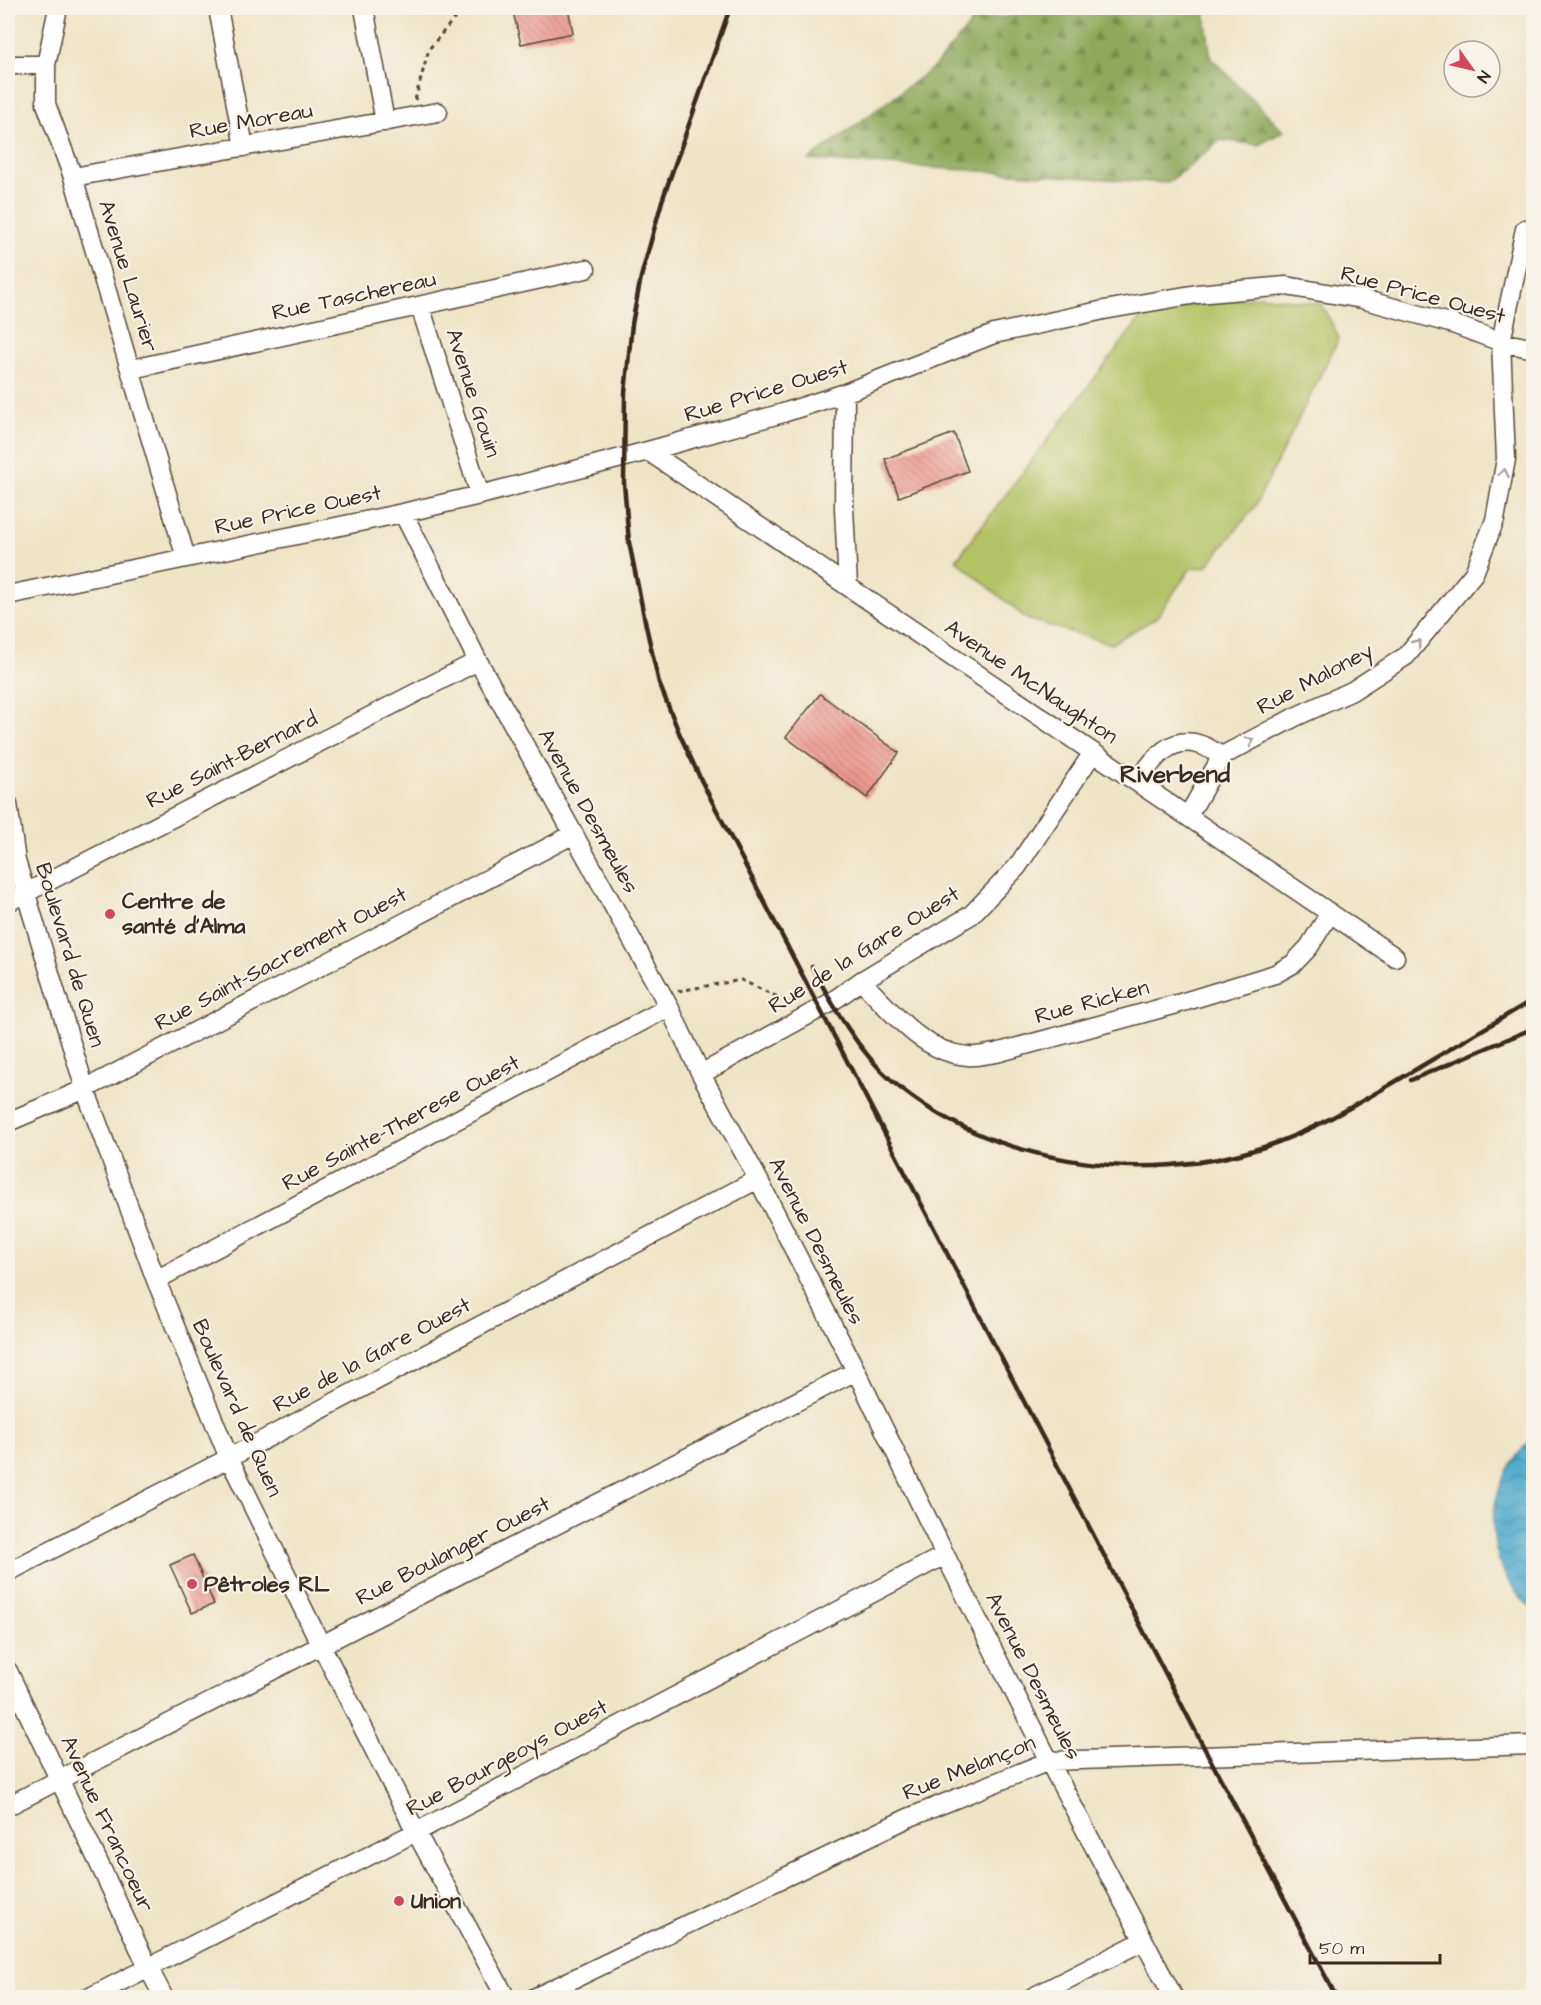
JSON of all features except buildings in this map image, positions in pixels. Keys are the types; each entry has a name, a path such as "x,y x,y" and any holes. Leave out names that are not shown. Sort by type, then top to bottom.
{"street":[{"name":"Avenue Laurier","path":"58,8 46,65 45,104 73,177 132,369 186,558"},
{"path":"218,8 244,147"},
{"path":"364,8 385,122"},
{"path":"8,65 46,65"},
{"name":"Rue Moreau","path":"73,177 438,112"},
{"name":"Rue Maloney","path":"1222,756 1295,717 1352,691 1406,656 1474,573 1495,520 1506,459 1501,342 1525,229"},
{"name":"Rue Taschereau","path":"132,369 586,269"},
{"name":"Rue Price Ouest","path":"8,595 480,495 648,451 845,393 994,334 1104,310 1197,294 1286,286 1362,299 1453,324 1501,342 1533,349"},
{"name":"Avenue Gouin","path":"420,306 480,495"},
{"path":"845,393 844,509 848,586"},
{"name":"Avenue McNaughton","path":"648,451 1092,754 1188,816 1395,957"},
{"name":"Avenue Desmeules","path":"403,513 478,661 665,1001 701,1074 758,1179 1049,1761 1174,1998"},
{"name":"Rue Saint-Bernard","path":"8,902 478,661"},
{"path":"1138,783 1158,754 1179,741 1201,745 1222,756 1188,816"},
{"name":"Rue de la Gare Ouest","path":"701,1074 830,1003 861,981 971,915 1017,867 1092,754"},
{"name":"Boulevard de Quen","path":"8,804 16,861 85,1089 156,1280 229,1458 416,1832 506,1998"},
{"name":"Rue Saint-Sacrement Ouest","path":"8,1122 85,1089 574,834"},
{"name":"Rue Ricken","path":"861,981 922,1040 942,1051 969,1057 996,1053 1177,1004 1275,974 1293,964 1309,947 1330,913"},
{"name":"Rue Sainte-Therese Ouest","path":"156,1280 665,1001"},
{"name":"Rue de la Gare Ouest","path":"8,1572 758,1179"},
{"name":"Rue Boulanger Ouest","path":"8,1806 856,1371"},
{"name":"Rue Bourgeoys Ouest","path":"88,1998 416,1832 945,1555"},
{"name":"Avenue Francoeur","path":"8,1671 164,1998"},
{"name":"Rue Melançon","path":"534,1998 908,1818 1049,1761 1533,1746"},
{"path":"1031,1998 1143,1941"}],"path":[{"path":"410,117 429,49 463,8"},
{"path":"665,1001 741,980 813,1013"}],"green space":[{"path":"1085,8 1204,8 1211,58 1284,131 1259,145 1221,140 1168,183 809,160 934,67 974,20"},
{"path":"1259,296 1322,304 1339,338 1254,508 1206,567 1191,568 1156,618 1111,644 1027,619 956,560 1145,312"}],"water":[{"path":"1533,1438 1533,1610 1515,1591 1503,1570 1496,1548 1493,1524 1496,1501 1503,1479 1516,1457"}],"railway":[{"path":"730,8 662,201 641,277 632,324 625,393 624,483 629,542 659,683 702,782 1200,1740 1337,1998"},
{"path":"812,967 847,1027 868,1056 892,1081 931,1109 974,1132 1021,1149 1069,1160 1119,1166 1169,1165 1218,1159 1281,1141 1346,1110 1534,999"},
{"path":"1411,1080 1534,1028"}],"place":[{"name":"Centre de santé d'Alma","path":"110,914"},
{"name":"Pêtroles RL","path":"192,1584"},
{"name":"Union","path":"399,1901"}],"district":[{"name":"Riverbend","path":"1175,775"}]}
